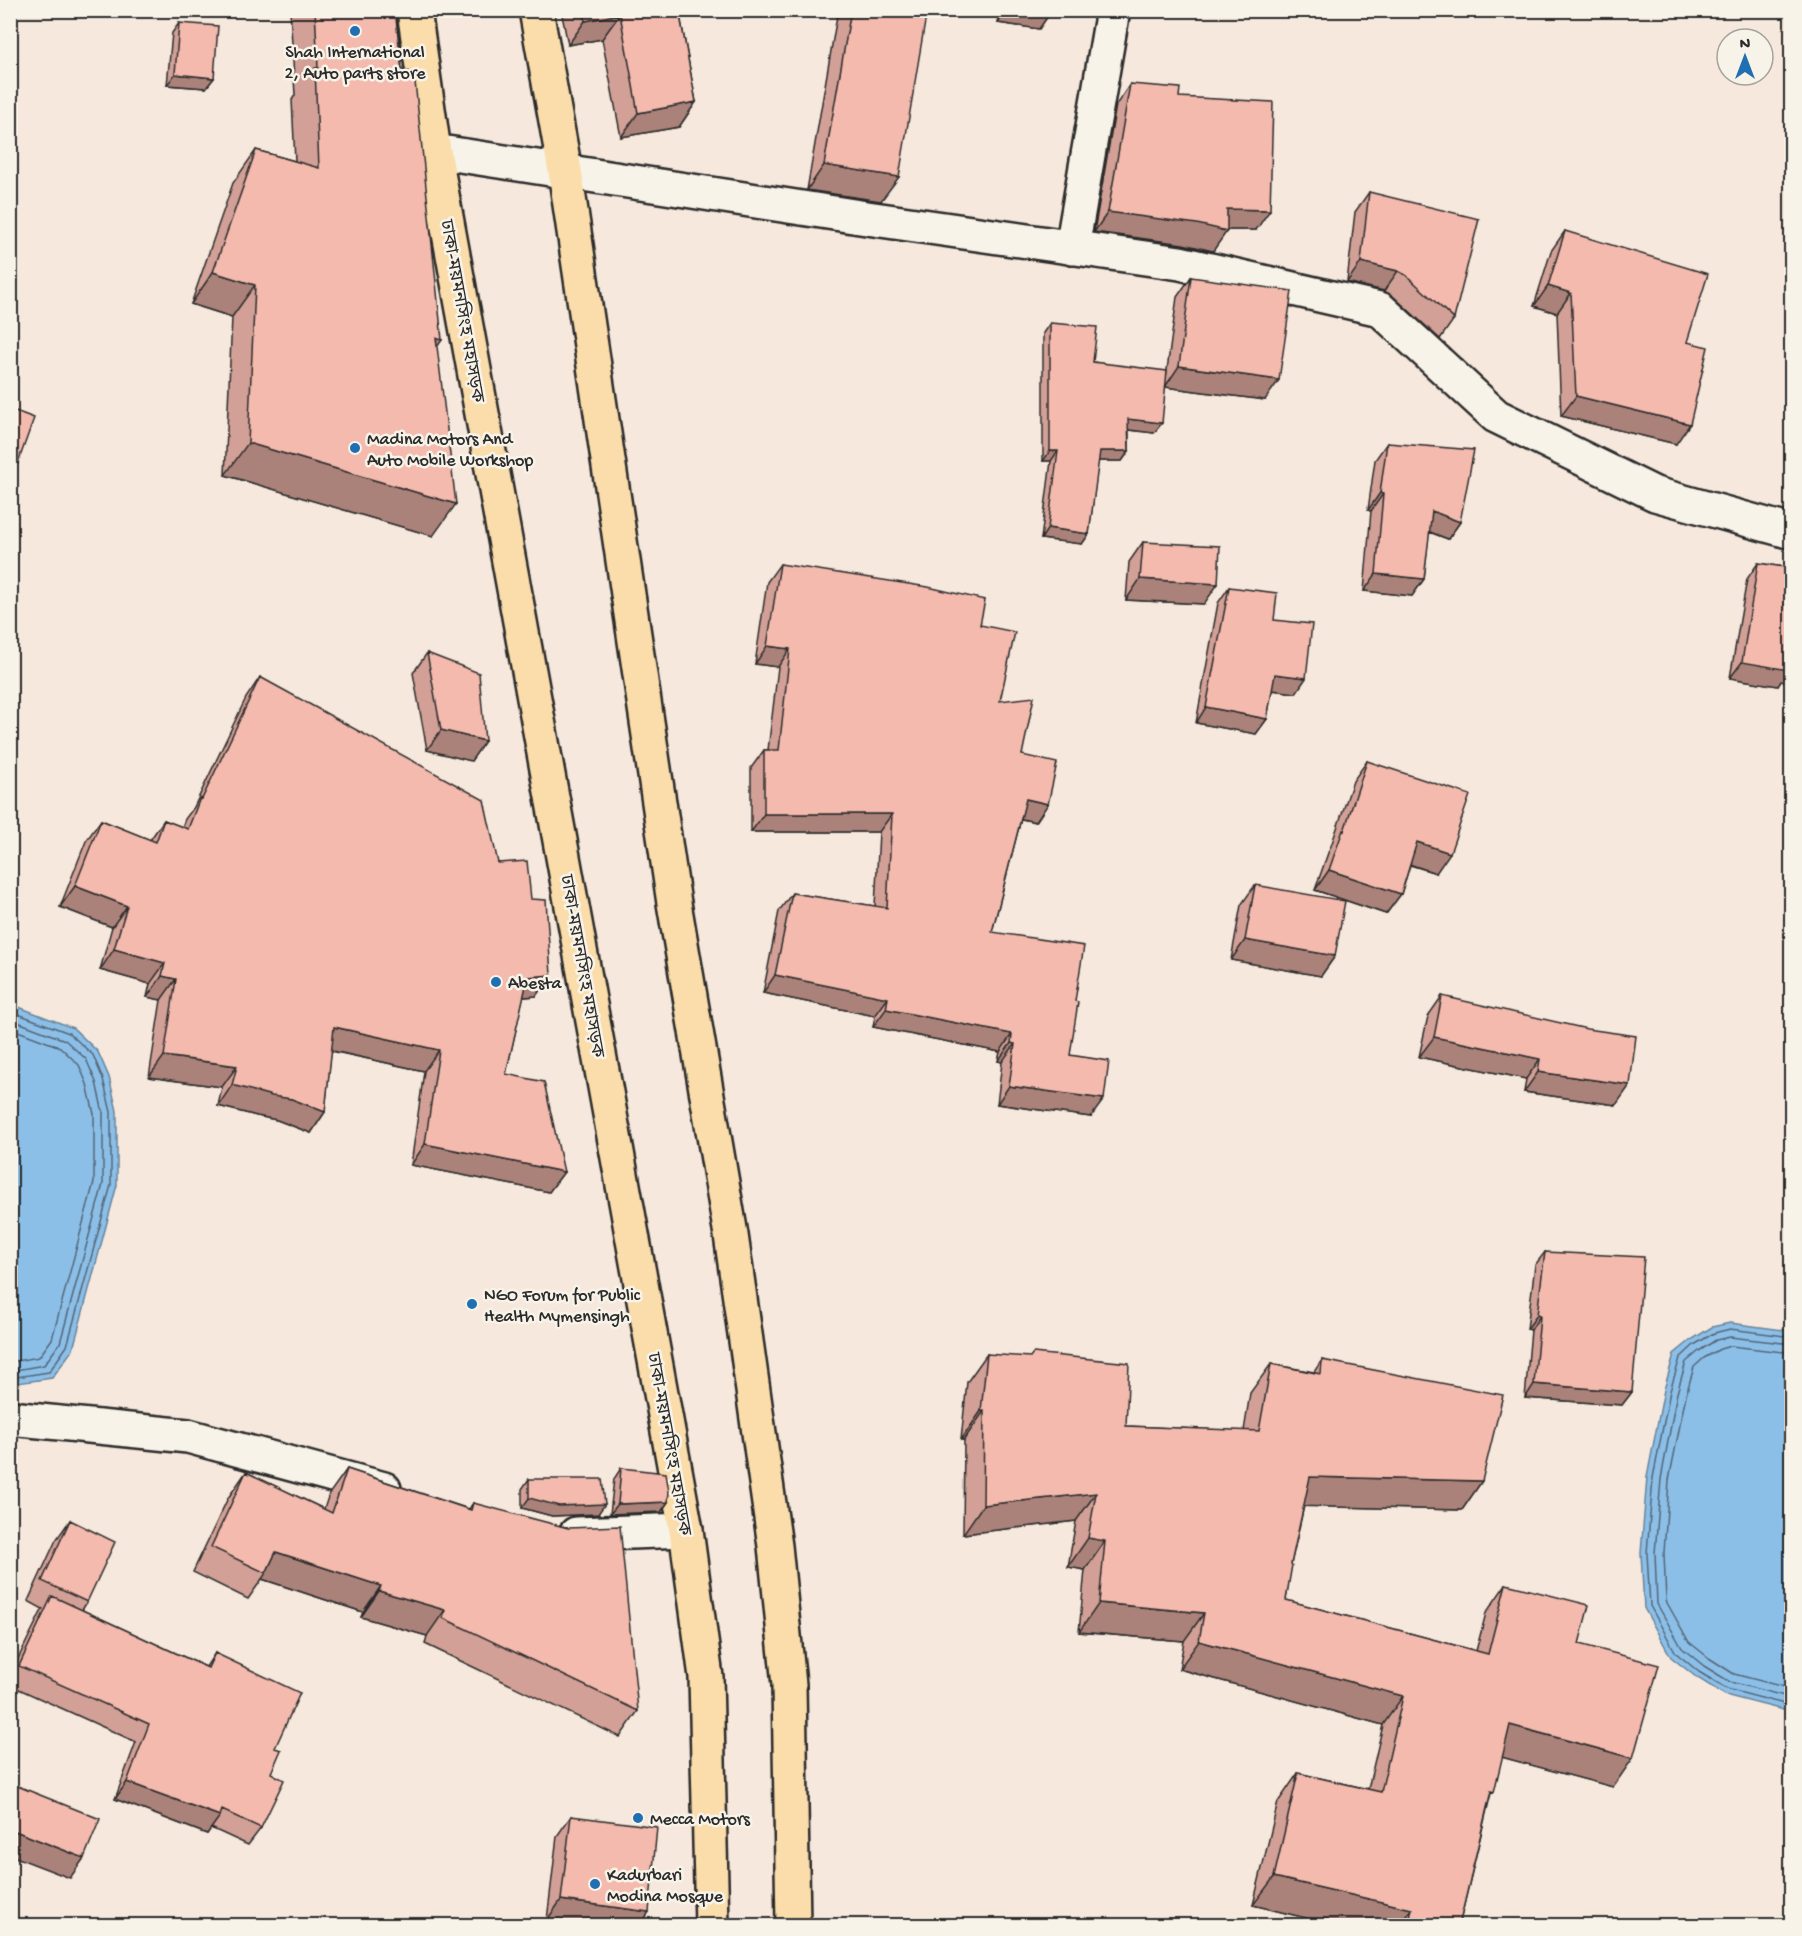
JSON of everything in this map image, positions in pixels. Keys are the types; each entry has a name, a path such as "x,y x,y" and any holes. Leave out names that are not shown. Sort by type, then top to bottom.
{"main road":[{"name":"ঢাকা-ময়মনসিংহ মহাসড়ক","path":"414,10 434,150 686,1530 706,1677 712,1926"},
{"path":"536,10 565,171 674,903 731,1235 775,1546 789,1685 793,1926"}],"street":[{"path":"1072,248 1113,10"},
{"path":"434,150 1180,263 1380,309 1496,416 1655,494 1791,532"},
{"path":"10,1418 188,1436 413,1497"},
{"path":"550,1534 686,1530"}],"water":[{"path":"11,1004 73,1028 98,1052 109,1077 117,1111 117,1185 73,1349 52,1378 11,1384"},
{"path":"1730,1323 1791,1331 1791,1712 1725,1695 1696,1677 1671,1657 1644,1608 1641,1553 1647,1477 1664,1390 1674,1354 1712,1327"}],"building":[{"path":"315,10 395,10 402,71 414,72 442,340 436,338 456,504 248,443 255,285 213,272 256,150 319,168"},
{"path":"583,10 679,10 696,102 638,113 620,14 585,21"},
{"path":"851,10 927,10 899,177 824,165"},
{"path":"179,23 218,26 214,78 175,74"},
{"path":"1130,84 1180,88 1179,97 1273,102 1270,210 1227,209 1227,231 1197,224 1108,212"},
{"path":"1369,192 1479,219 1454,319 1406,275 1361,262"},
{"path":"1565,231 1708,274 1687,342 1708,347 1690,424 1576,396 1571,293 1548,286"},
{"path":"1191,277 1292,291 1279,380 1179,366"},
{"path":"1050,323 1097,327 1093,362 1167,371 1162,423 1128,419 1129,451 1100,451 1089,534 1048,528 1058,451 1050,451"},
{"path":"10,409 34,418 10,485"},
{"path":"1387,443 1474,450 1460,522 1432,511 1424,579 1376,574 1383,494 1380,493"},
{"path":"1143,542 1220,546 1218,584 1140,579"},
{"path":"1758,563 1791,568 1791,665 1789,670 1742,662"},
{"path":"780,564 928,587 985,600 980,625 1015,632 1000,701 1034,697 1022,755 1057,763 1048,804 1026,799 992,932 1084,946 1075,1001 1078,1002 1070,1055 1109,1061 1104,1099 1009,1086 1015,1044 1011,1043 1012,1034 886,1009 888,998 775,975 792,893 887,908 892,814 764,814 764,750 779,750 790,649 767,646"},
{"path":"1229,587 1277,593 1274,620 1312,624 1306,678 1275,674 1267,719 1206,707"},
{"path":"427,653 479,673 485,741 441,730"},
{"path":"260,677 484,800 498,863 527,861 531,899 546,900 551,975 528,977 506,1074 544,1082 564,1172 425,1144 439,1050 334,1027 325,1112 292,1099 232,1085 237,1066 164,1056 176,979 162,976 165,963 114,949 127,906 75,886 101,820 156,842 164,820 188,829 200,798 202,799"},
{"path":"1367,761 1470,795 1450,853 1417,842 1401,894 1329,870"},
{"path":"1255,885 1345,901 1335,956 1245,940"},
{"path":"1442,996 1587,1029 1636,1036 1630,1085 1538,1072 1540,1059 1434,1037"},
{"path":"1545,1252 1644,1257 1632,1392 1534,1384 1540,1316 1537,1315"},
{"path":"1033,1353 1129,1363 1126,1426 1259,1431 1271,1364 1321,1374 1322,1360 1503,1395 1482,1481 1310,1477 1291,1564 1286,1600 1488,1654 1506,1584 1589,1605 1579,1644 1659,1665 1633,1758 1510,1725 1494,1792 1491,1791 1459,1926 1408,1926 1412,1909 1274,1877 1298,1773 1381,1792 1403,1696 1199,1641 1204,1613 1099,1603 1105,1541 1088,1538 1096,1493 983,1505 984,1411 981,1411 987,1354 1030,1357"},
{"path":"621,1468 666,1473 668,1502 618,1504"},
{"path":"347,1469 471,1510 473,1503 568,1528 620,1526 638,1711 443,1618 445,1610 379,1591 381,1586 276,1552 266,1573 211,1547 246,1472 332,1513"},
{"path":"529,1479 602,1479 605,1504 559,1506 529,1498"},
{"path":"70,1520 115,1542 87,1602 42,1581"},
{"path":"52,1596 208,1668 215,1653 300,1693 275,1748 281,1750 271,1773 284,1780 261,1828 222,1810 220,1816 127,1782 149,1724 19,1666"},
{"path":"10,1783 100,1819 84,1858 10,1829"},
{"name":"Kadurbari Modina Mosque","path":"571,1816 657,1827 649,1912 561,1900"}],"place":[{"name":"Shah International 2, Auto parts store","path":"355,31"},
{"name":"Madina Motors And Auto Mobile Workshop","path":"355,448"},
{"name":"Abesta","path":"496,982"},
{"name":"NGO Forum for Public Health Mymensingh","path":"472,1304"},
{"name":"Mecca Motors","path":"638,1818"},
{"name":"Kadurbari Modina Mosque","path":"595,1884"}]}
